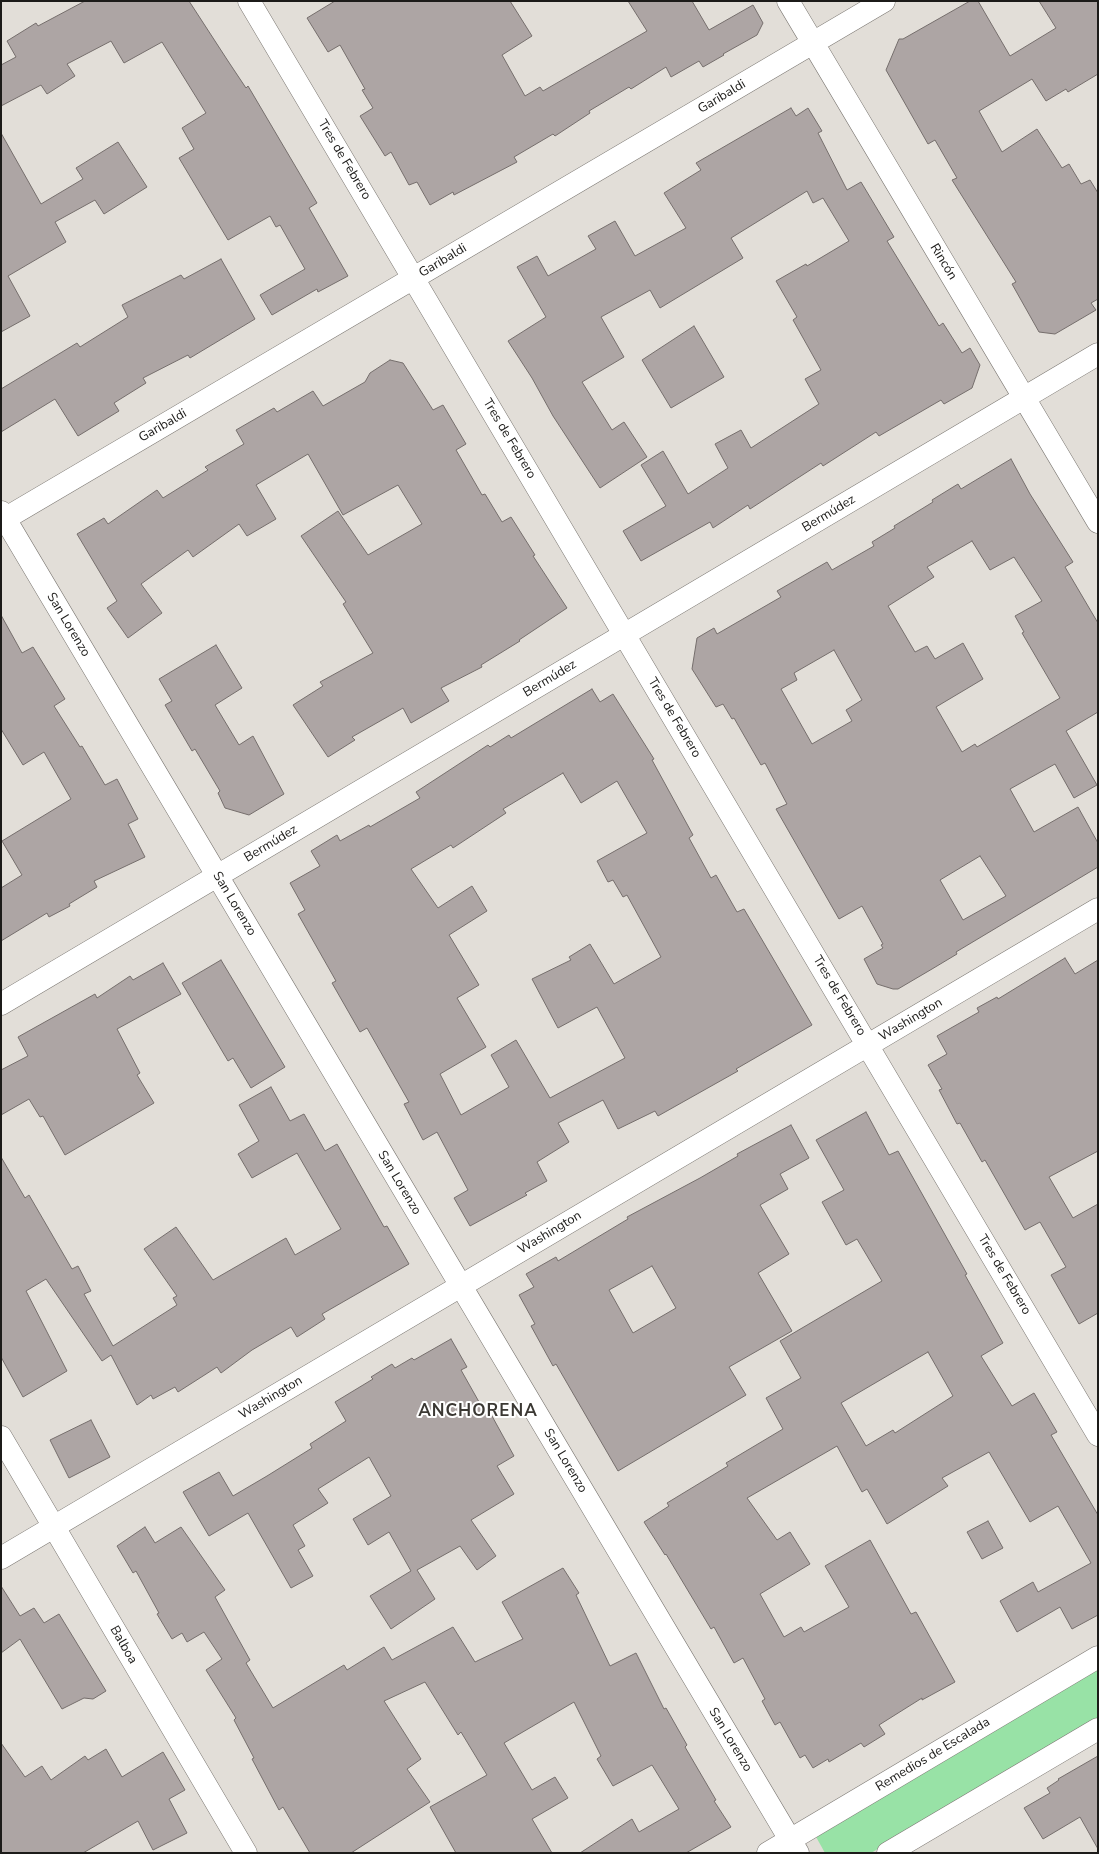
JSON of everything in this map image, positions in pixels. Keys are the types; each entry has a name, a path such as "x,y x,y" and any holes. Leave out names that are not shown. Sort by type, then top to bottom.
{"street":[{"name":"Tres de Febrero","path":"249,1 1098,1435"},
{"name":"Rincón","path":"788,1 1098,522"},
{"name":"Garibaldi","path":"2,517 414,278 884,1"},
{"name":"Bermúdez","path":"1,1004 1098,354"},
{"name":"San Lorenzo","path":"2,517 794,1846"},
{"name":"Washington","path":"1,1558 1098,909"},
{"name":"Balboa","path":"1,1437 246,1853"},
{"name":"Remedios de Escalada","path":"768,1853 794,1846 1098,1657"},
{"path":"888,1853 1098,1728"}],"green space":[{"path":"1098,1668 1098,1719 871,1853 825,1853 815,1835"}],"building":[{"path":"85,1 189,1 246,88 248,86 317,203 309,208 348,276 318,292 317,289 272,315 260,295 305,269 280,225 276,227 270,216 228,240 179,158 194,149 182,128 206,113 162,42 124,63 111,41 67,64 75,76 47,94 41,85 1,106 1,65 16,57 7,41 36,23 38,26"},
{"path":"335,1 510,1 532,36 502,55 525,96 540,87 543,91 647,31 628,1 692,1 709,30 753,5 763,23 757,35 703,67 699,61 671,77 666,67 631,89 629,87 589,111 590,113 555,136 553,134 514,157 517,162 454,195 453,192 430,205 417,182 409,185 391,152 385,156 360,116 373,108 362,90 365,89 340,45 328,52 307,18"},
{"path":"970,1 978,1 1010,56 1056,28 1039,1 1098,1 1098,74 1068,92 1066,89 1046,101 1032,79 979,111 1002,152 1037,129 1062,168 1069,164 1081,184 1090,180 1098,193 1098,299 1091,303 1096,310 1055,334 1039,332 1012,284 1016,282 952,180 957,178 935,140 928,144 886,70 899,39 903,39"},
{"path":"791,108 796,116 808,108 822,131 818,133 847,190 861,182 894,237 887,241 939,326 943,323 962,353 970,348 980,365 972,388 944,404 941,400 879,436 876,432 823,466 821,463 750,509 748,505 713,528 710,522 641,561 623,531 666,506 641,465 663,451 688,494 728,468 715,444 741,430 751,448 819,404 805,379 821,370 793,320 797,317 776,281 806,264 807,266 849,241 823,198 813,203 807,191 731,238 743,258 660,308 650,290 601,317 624,357 582,382 612,430 624,422 647,457 600,488 553,416 532,378 508,341 546,317 517,267 537,256 548,276 596,249 588,236 615,221 635,256 686,228 664,193 701,170 696,163"},
{"path":"1,133 41,204 83,179 76,168 118,142 147,187 104,214 95,200 55,222 66,242 8,276 30,316 1,332"},
{"path":"221,259 255,319 190,358 188,355 143,378 146,383 114,403 119,411 78,436 55,399 1,432 1,389 77,343 80,347 128,317 122,305 181,275 184,279"},
{"path":"694,326 724,377 671,408 642,360"},
{"path":"390,360 403,363 433,410 443,405 466,444 456,450 482,495 485,494 502,522 511,517 535,555 533,556 567,608 519,640 520,641 481,665 482,667 441,688 449,701 411,723 403,708 352,737 355,740 328,757 293,705 323,686 320,682 373,653 343,604 346,602 301,536 338,511 368,555 422,524 398,485 343,515 308,454 256,485 276,519 247,536 239,524 193,557 188,550 141,584 162,613 128,638 107,608 117,601 77,534 104,518 108,524 157,490 163,498 208,470 205,467 244,444 236,430 274,408 277,412 313,391 323,406 365,382 370,373"},
{"path":"1011,459 1030,494 1073,562 1065,567 1098,623 1098,712 1066,731 1097,785 1074,798 1055,764 1010,789 1034,832 1078,807 1098,843 1098,867 956,952 957,954 932,969 898,989 893,989 877,984 864,959 883,948 881,945 883,944 862,906 839,919 776,809 787,804 765,763 761,765 734,718 732,719 723,704 716,707 692,669 697,638 714,628 717,634 781,597 777,591 827,562 832,570 874,546 872,542 895,528 894,526 933,502 932,500 958,484 961,489","holes":["972,541 990,570 1014,557 1042,601 1015,616 1024,632 1022,633 1060,698 977,747 975,744 962,752 936,707 983,679 963,643 935,659 927,646 915,652 888,606 934,577 927,567","834,650 862,700 846,710 852,721 812,744 781,689 797,680 794,673","980,856 1006,896 963,920 940,880"]},
{"path":"1,615 22,653 33,647 65,699 54,706 80,747 82,746 105,785 117,779 138,819 128,824 145,857 94,881 97,887 69,904 70,906 49,917 47,913 1,941 1,888 22,875 2,841 71,799 44,752 23,765 1,729"},
{"path":"216,645 242,688 215,705 239,745 253,736 284,794 249,815 225,808 218,793 220,791 195,749 192,751 165,705 172,701 159,679"},
{"path":"592,689 600,702 613,694 654,759 652,760 693,835 689,838 711,878 716,875 737,912 744,909 812,1025 736,1069 738,1071 658,1116 655,1111 618,1129 603,1100 558,1123 569,1142 537,1162 547,1181 525,1193 527,1195 470,1226 454,1198 468,1190 437,1132 423,1140 404,1104 409,1102 367,1028 360,1032 332,983 336,981 298,914 305,910 290,883 320,866 311,851 337,835 340,841 369,825 370,827 420,798 416,792 488,745 490,747 509,735 511,738","holes":["563,773 581,803 617,781 647,833 597,861 608,882 613,880 623,897 627,895 661,957 614,984 590,944 569,957 571,960 532,979 558,1028 597,1007 625,1058 550,1098 516,1040 491,1055 509,1087 461,1115 440,1074 486,1047 457,998 479,985 449,935 487,911 472,886 438,908 411,869 451,845 453,848 506,813 503,809"]},
{"path":"1065,958 1075,974 1098,960 1098,1151 1049,1177 1073,1218 1098,1204 1098,1313 1079,1324 1051,1275 1066,1267 1040,1222 1025,1230 985,1160 982,1162 960,1123 957,1124 939,1090 942,1089 928,1065 947,1054 937,1036 979,1012 977,1008 997,997 998,999"},
{"path":"221,960 285,1067 251,1088 233,1058 228,1061 182,983"},
{"path":"163,963 181,994 117,1029 140,1073 137,1075 154,1103 65,1155 43,1116 40,1117 29,1099 1,1115 1,1070 28,1056 18,1037 95,994 97,998 130,976 133,980"},
{"path":"271,1087 290,1121 304,1114 325,1151 337,1144 384,1227 387,1226 409,1264 322,1314 325,1319 297,1337 291,1327 252,1350 221,1373 217,1367 178,1392 175,1387 153,1399 151,1395 137,1405 111,1355 102,1361 46,1279 26,1291 67,1371 23,1397 1,1357 1,1157 25,1198 29,1195 72,1269 78,1266 91,1291 84,1294 113,1346 177,1305 173,1298 177,1296 144,1249 176,1227 213,1280 286,1238 295,1255 341,1229 297,1153 252,1178 238,1154 259,1141 239,1105"},
{"path":"866,1112 889,1155 898,1151 967,1274 965,1275 1003,1343 981,1356 1012,1406 1034,1393 1057,1432 1051,1435 1098,1515 1098,1615 1072,1629 1060,1607 1017,1632 1000,1601 1033,1582 1038,1592 1091,1563 1058,1506 1030,1522 989,1452 942,1478 948,1486 887,1524 867,1489 862,1492 837,1446 747,1498 777,1540 790,1532 810,1564 760,1594 784,1637 801,1627 804,1632 849,1607 825,1566 870,1540 911,1614 916,1612 955,1682 922,1700 922,1698 879,1725 885,1734 864,1747 861,1743 829,1762 828,1759 813,1768 805,1755 800,1758 780,1722 775,1725 762,1701 765,1699 743,1658 734,1663 714,1627 711,1629 666,1554 665,1555 644,1522 669,1506 667,1503 728,1466 726,1463 783,1429 766,1398 801,1378 780,1341 882,1281 857,1239 846,1245 822,1202 844,1190 816,1140","holes":["928,1352 953,1396 895,1433 893,1430 866,1446 841,1403"]},
{"path":"791,1125 809,1158 780,1174 788,1189 760,1205 789,1254 758,1273 792,1331 729,1367 746,1395 618,1471 556,1364 553,1366 531,1326 535,1324 519,1295 534,1287 526,1274 556,1257 558,1261 628,1219 627,1217 700,1178 738,1156 737,1154","holes":["652,1266 676,1308 633,1333 609,1290"]},
{"path":"451,1339 467,1367 461,1370 483,1409 487,1407 514,1456 497,1466 514,1494 471,1520 496,1556 477,1570 460,1546 417,1570 435,1599 391,1629 370,1596 411,1571 389,1532 368,1545 353,1519 391,1496 369,1457 318,1489 328,1503 293,1525 305,1546 298,1550 313,1576 291,1588 248,1513 209,1536 183,1492 219,1472 233,1496 312,1448 310,1444 346,1421 335,1402 373,1379 371,1377 392,1364 395,1368 412,1358 414,1360"},
{"path":"91,1420 110,1457 69,1478 50,1440"},
{"path":"988,1521 1003,1548 982,1559 967,1532"},
{"path":"145,1527 155,1543 181,1527 225,1590 215,1597 250,1660 246,1663 273,1708 344,1665 347,1670 384,1647 392,1660 453,1627 475,1662 523,1639 502,1602 563,1568 579,1593 576,1595 610,1666 636,1653 664,1709 666,1708 687,1745 685,1747 716,1800 714,1801 731,1827 686,1853 580,1853 632,1819 639,1832 679,1809 652,1765 613,1786 597,1759 601,1756 574,1702 504,1743 532,1790 555,1777 568,1798 532,1819 552,1853 456,1853 430,1807 487,1775 461,1732 458,1735 425,1682 384,1701 421,1759 407,1769 430,1802 351,1853 310,1853 283,1807 279,1810 252,1759 254,1758 234,1720 236,1718 206,1670 222,1659 204,1632 187,1642 182,1633 172,1639 157,1614 159,1613 136,1571 133,1573 117,1546"},
{"path":"1,1586 20,1616 34,1608 44,1623 59,1614 106,1691 93,1699 84,1698 62,1709 20,1639 1,1653"},
{"path":"1,1743 25,1777 42,1766 51,1780 85,1756 88,1760 106,1749 122,1777 163,1752 185,1790 169,1799 187,1833 153,1850 138,1821 83,1853 1,1853"},
{"path":"1098,1756 1098,1849 1080,1817 1043,1839 1024,1808 1050,1793 1047,1788 1059,1780 1058,1779"}],"district":[{"name":"ANCHORENA","path":"478,1412"}]}
